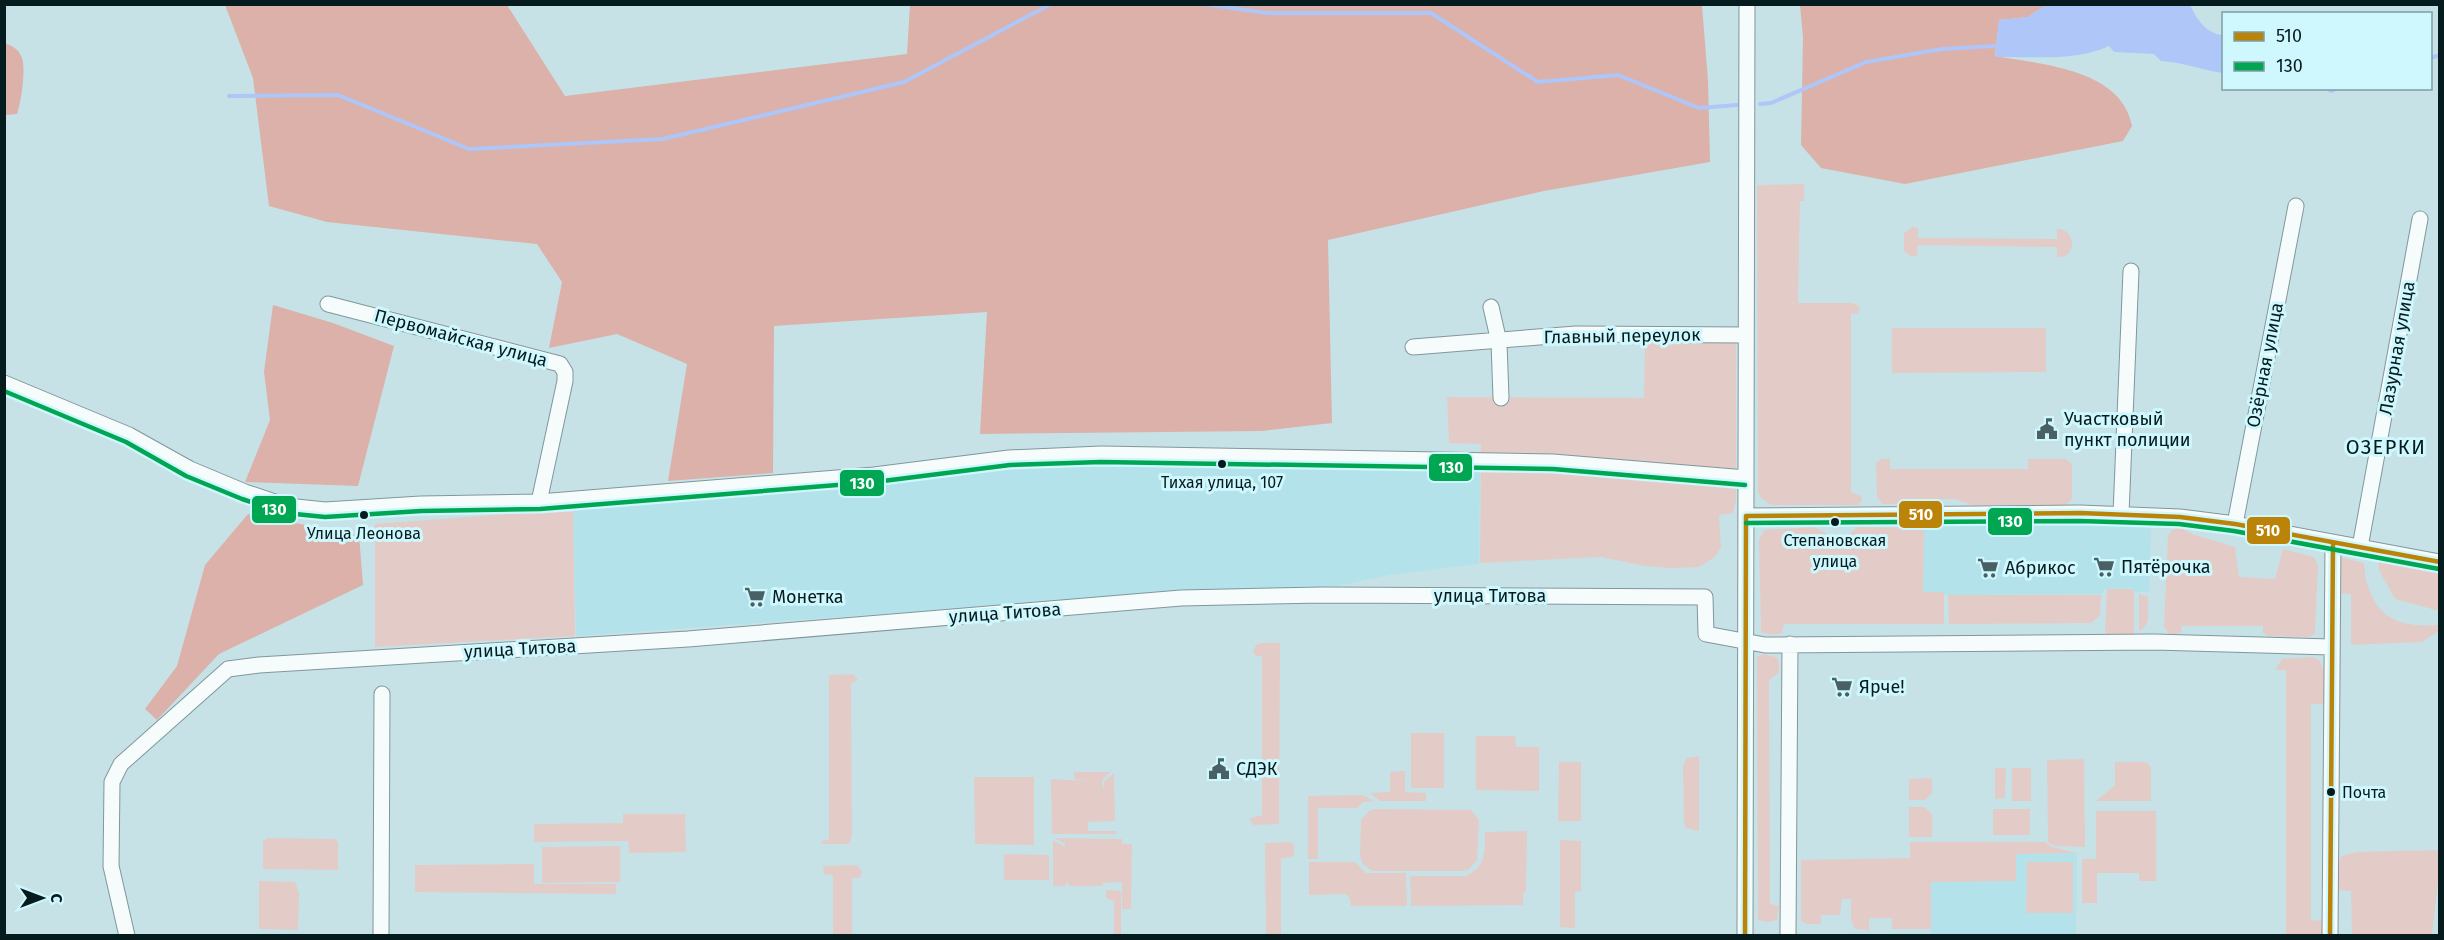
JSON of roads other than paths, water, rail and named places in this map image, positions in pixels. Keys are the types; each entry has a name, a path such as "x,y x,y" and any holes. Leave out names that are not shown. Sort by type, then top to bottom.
{"street":[{"path":"1745,936 1747,4"},
{"name":"Озёрная улица","path":"2235,524 2296,206"},
{"name":"Лазурная улица","path":"2360,547 2420,219"},
{"path":"2121,514 2131,271"},
{"name":"Первомайская улица","path":"328,304 560,364 565,372 565,381 538,502"},
{"path":"1491,307 1498,342 1501,398"},
{"name":"Главный переулок","path":"1413,347 1576,334 1746,335"},
{"path":"4,383 129,435 201,473 245,492 287,506 325,510 421,504 538,502 852,477 1009,458 1101,454 1553,462 1746,478"},
{"path":"1746,516 2121,514 2180,517 2235,524 2439,562"},
{"path":"2330,936 2333,543"},
{"name":"улица Титова","path":"126,936 111,866 112,782 122,764 228,669 688,639 1181,598 1323,595 1705,597 1706,634 1746,641"},
{"path":"1746,641 1765,645 2154,642 2331,647"},
{"path":"1788,936 1790,644"},
{"path":"381,936 382,694"}],"water":[{"path":"2052,5 2190,5 2207,29 2222,35 2222,73 2161,61 2154,54 2114,52 2109,46 2068,56 1995,57 1999,20 2028,17 2043,7"}],"waterway":[{"path":"229,96 338,95 469,149 663,139 904,82 1051,4"},
{"path":"1204,4 1267,13 1431,13 1538,82 1618,75 1699,108 1737,105"},
{"path":"1760,104 1771,103 1866,62 1942,49 1994,46"},
{"path":"2432,57 2440,55"}],"place":[{"name":"Участковый пункт полиции","path":"2047,429"},
{"name":"Тихая улица, 107","path":"1222,464"},
{"name":"Улица Леонова","path":"364,515"},
{"name":"Степановская улица","path":"1835,522"},
{"name":"Пятёрочка","path":"2104,567"},
{"name":"Абрикос","path":"1988,568"},
{"name":"Монетка","path":"755,597"},
{"name":"Ярче!","path":"1842,687"},
{"name":"СДЭК","path":"1219,769"},
{"name":"Почта","path":"2331,792"}],"district":[{"name":"ОЗЕРКИ","path":"2386,447"}]}
